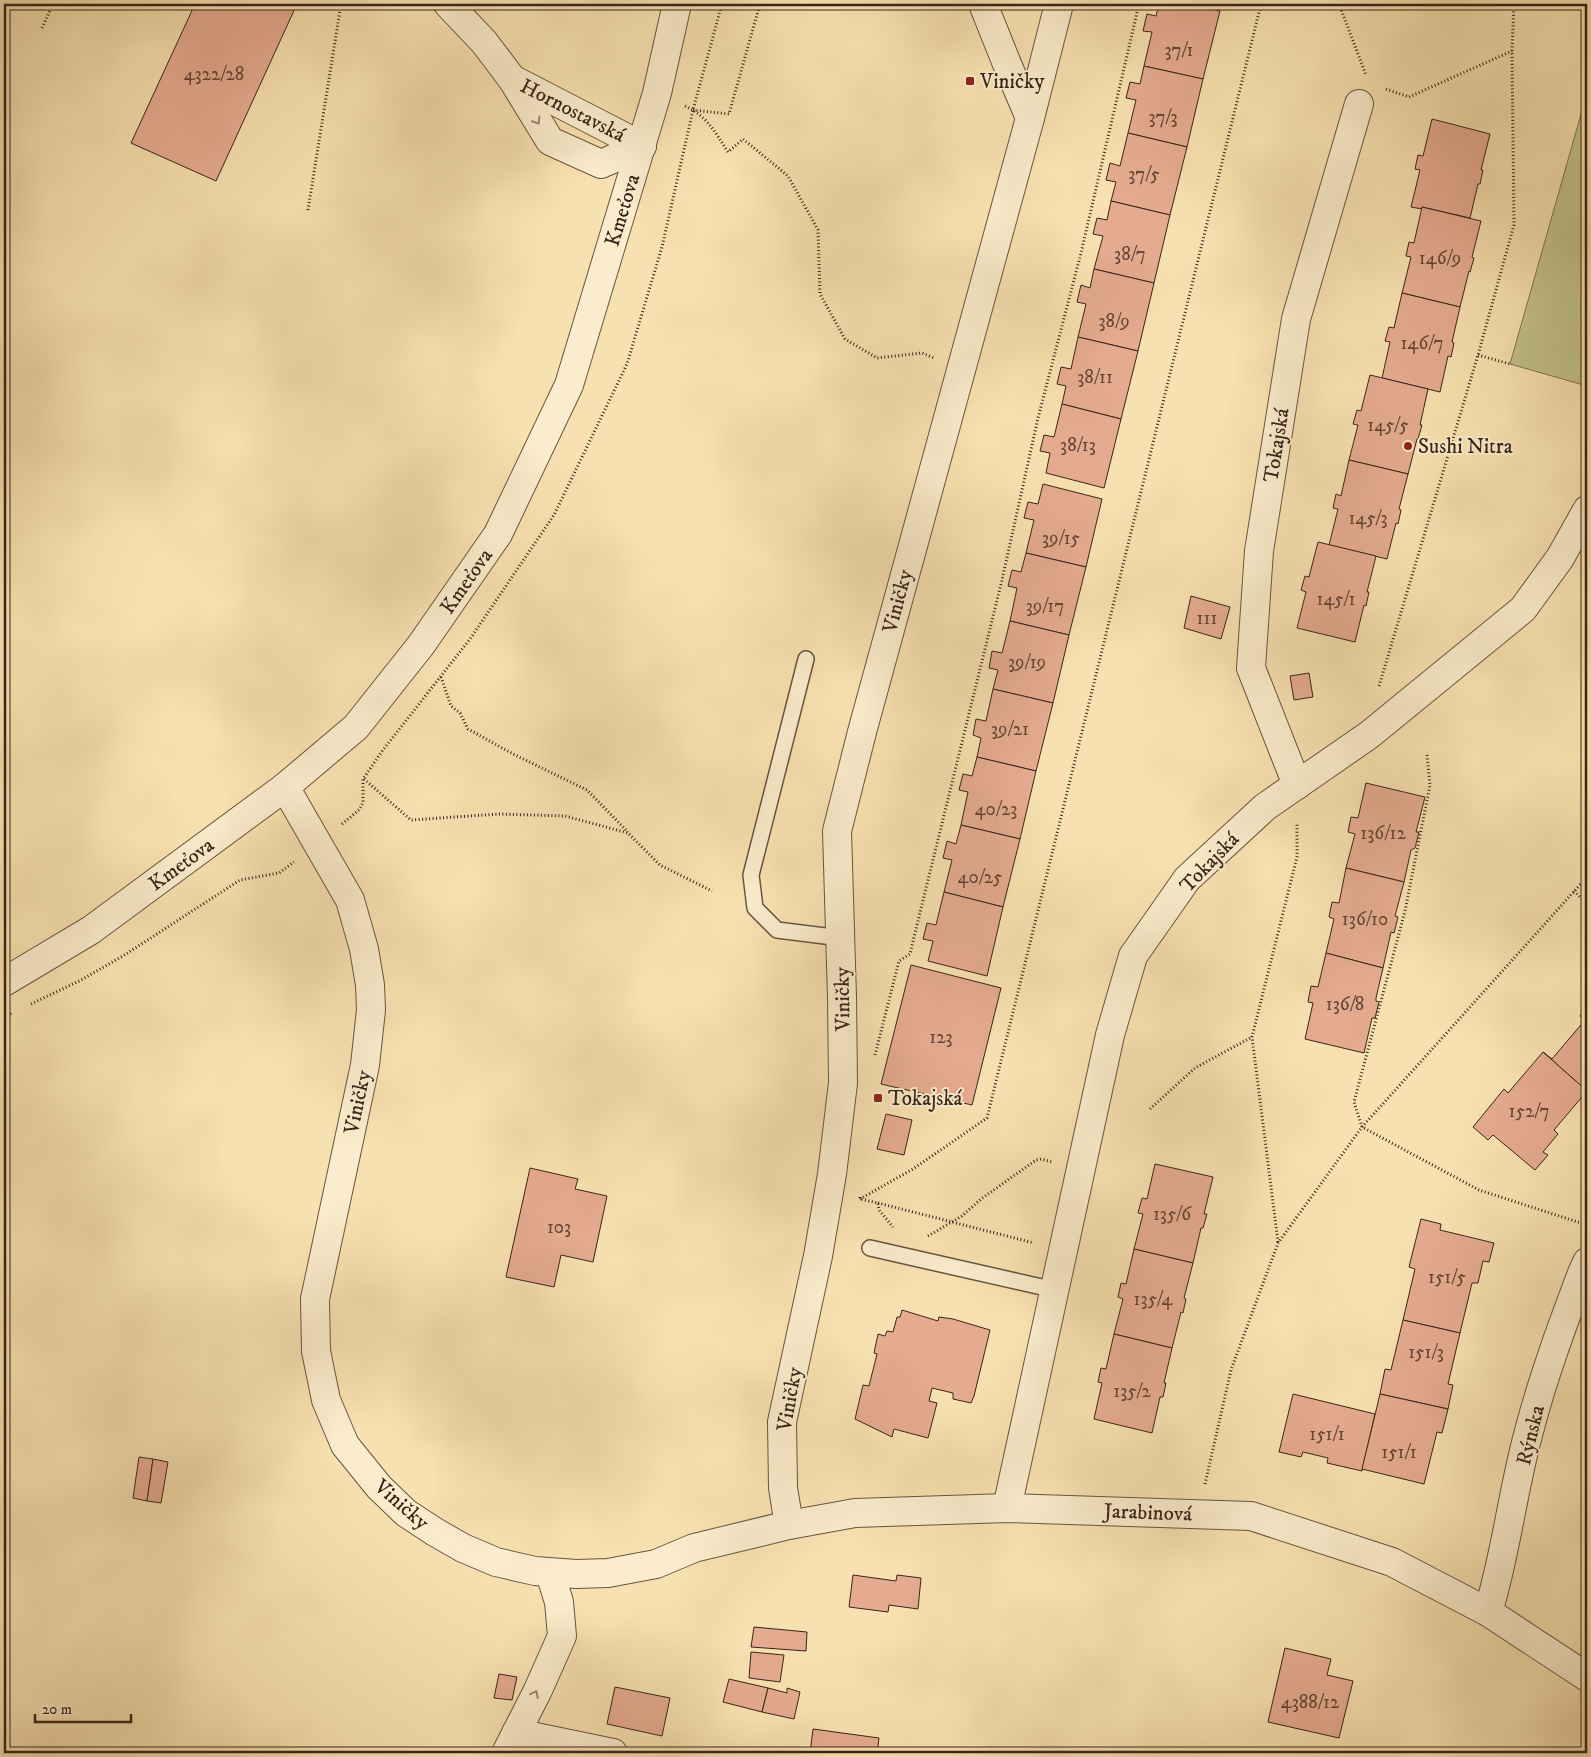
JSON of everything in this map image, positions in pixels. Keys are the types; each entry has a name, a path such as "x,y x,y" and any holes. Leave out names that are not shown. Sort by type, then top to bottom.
{"street":[{"name":"Hornostavská","path":"448,4 484,42 512,79 642,146"},
{"name":"Kmeťova","path":"4,982 91,930 285,787 356,727 421,645 498,534 569,385 642,146 657,93 677,4"},
{"path":"983,4 1030,118"},
{"name":"Viničky","path":"285,787 350,900 364,948 370,985 371,1010 365,1065 315,1298 316,1351 326,1400 345,1445 379,1487 406,1513 434,1532 463,1548 496,1562 535,1572 608,1574 656,1564 694,1548 789,1524 783,1488 782,1422 818,1256 843,1084 837,831 960,369 1030,118 1059,4"},
{"path":"512,79 550,141 601,164 642,146"},
{"name":"Tokajská","path":"1297,785 1251,668 1259,551 1296,319 1364,94"},
{"name":"Tokajská","path":"1007,1508 1110,1035 1133,956 1187,879 1265,807 1369,735 1523,608 1560,558 1587,510"},
{"name":"Rýnska","path":"1488,1612 1498,1582 1527,1436 1553,1352 1585,1271"},
{"name":"Jarabinová","path":"789,1524 855,1513 1007,1508 1251,1516 1392,1562 1488,1612 1587,1677"},
{"path":"550,1573 559,1602 562,1636 511,1743 613,1753"}],"lane":[{"path":"806,659 750,875 755,908 777,930 841,938"},
{"path":"870,1248 1055,1290"}],"path":[{"path":"42,28 53,4"},
{"path":"308,210 341,4"},
{"path":"693,110 722,4"},
{"path":"693,110 730,114 760,4"},
{"path":"873,1062 899,961 910,954 1002,580 1038,418 1081,252 1139,4"},
{"path":"860,1199 913,1169 987,1118 1261,4"},
{"path":"1339,4 1364,94"},
{"path":"1376,694 1478,355 1514,225 1512,51 1514,4"},
{"path":"1385,89 1409,98 1512,51"},
{"path":"657,93 693,110 708,122 728,152 743,139 788,176 818,230 820,294 846,338 878,358 922,353 960,369"},
{"path":"1478,355 1510,364"},
{"path":"30,1005 81,980 122,956 240,880 279,873 317,844 359,810 363,803 364,779 383,750 441,677 451,706 460,713 468,729 513,754 587,790 660,865 712,891"},
{"path":"1427,755 1430,785 1405,911 1354,1102 1362,1127 1479,1190 1587,1225"},
{"path":"364,779 411,820 498,814 565,816 628,833"},
{"path":"1278,1243 1252,1037 1297,857 1297,785"},
{"path":"1198,1514 1231,1370 1278,1243 1362,1127 1587,877"},
{"path":"1574,892 1587,904"},
{"path":"4,1017 12,1013"},
{"path":"1150,1109 1195,1068 1252,1037"},
{"path":"925,1238 953,1221 1036,1160 1042,1159"},
{"path":"860,1199 861,1189"},
{"path":"827,1200 860,1199 953,1221 1063,1251"},
{"path":"878,1203 879,1210 895,1229"}],"shaded area":[{"path":"1587,93 1587,386 1510,364"}],"building":[{"path":"4,4 10,4 4,17"},
{"path":"195,4 297,4 216,181 131,143"},
{"path":"1159,4 1191,4 1220,11 1203,79 1144,66 1152,32 1143,31 1147,14 1156,16"},
{"path":"1144,66 1203,79 1187,147 1128,133 1136,100 1126,98 1130,82 1140,84"},
{"path":"1432,119 1490,134 1481,170 1483,170 1480,184 1478,184 1470,218 1422,207 1422,209 1411,207 1420,170 1415,169 1418,155 1423,156"},
{"path":"1128,133 1187,147 1170,215 1111,201 1116,182 1106,180 1110,163 1120,166"},
{"path":"1111,201 1170,215 1154,283 1094,269 1103,236 1093,234 1097,218 1107,220"},
{"path":"1422,207 1481,221 1472,257 1474,258 1460,307 1402,293 1411,257 1406,256 1409,242 1414,243"},
{"path":"1094,269 1154,283 1138,351 1078,337 1086,304 1077,302 1081,285 1090,288"},
{"path":"1402,293 1460,307 1452,342 1454,343 1451,357 1448,356 1440,392 1382,378 1390,342 1385,341 1389,327 1394,328"},
{"path":"1078,337 1138,351 1121,419 1062,404 1066,386 1057,384 1061,367 1071,369"},
{"path":"1370,375 1428,389 1420,425 1422,425 1408,474 1349,460 1358,425 1353,424 1357,410 1361,411"},
{"path":"1062,404 1121,419 1104,488 1046,473 1050,453 1040,451 1044,435 1054,437"},
{"path":"1349,460 1408,474 1399,509 1401,510 1398,524 1396,523 1387,559 1329,545 1338,509 1333,508 1336,494 1341,496"},
{"path":"1043,484 1102,499 1086,567 1026,553 1034,520 1024,518 1028,502 1038,504"},
{"path":"1318,542 1376,556 1367,592 1369,592 1366,606 1364,605 1355,642 1297,628 1306,592 1301,590 1305,576 1309,577"},
{"path":"1026,553 1086,567 1069,635 1010,621 1017,588 1008,586 1012,570 1021,572"},
{"path":"1191,596 1230,607 1221,639 1184,628"},
{"path":"1010,621 1069,635 1053,703 993,689 998,670 989,668 992,651 1002,653"},
{"path":"1309,673 1313,697 1294,700 1290,676"},
{"path":"993,689 1053,703 1036,771 977,757 981,738 973,735 976,719 986,721"},
{"path":"977,757 1036,771 1020,839 961,825 968,792 959,790 963,774 972,776"},
{"path":"1366,783 1425,797 1416,832 1419,832 1415,848 1411,850 1404,882 1346,868 1355,834 1348,832 1351,817 1358,818"},
{"path":"961,825 1020,839 1003,907 944,892 952,860 943,858 947,841 956,844"},
{"path":"1346,868 1404,882 1395,916 1398,917 1394,933 1391,932 1383,968 1326,953 1334,919 1329,917 1332,902 1339,903"},
{"path":"944,892 1003,907 987,976 928,961 933,941 923,939 927,923 936,925"},
{"path":"1326,953 1383,968 1376,998 1376,1001 1379,1002 1375,1018 1372,1018 1364,1053 1305,1039 1313,1003 1308,1002 1311,986 1318,987"},
{"path":"911,965 1001,988 972,1105 881,1084"},
{"path":"1587,1007 1587,1091 1543,1052 1552,1059 1585,1020 1580,1016"},
{"path":"1543,1052 1587,1091 1554,1130 1558,1134 1543,1152 1548,1155 1535,1170 1493,1135 1488,1140 1473,1127 1504,1089 1508,1093"},
{"path":"886,1114 912,1120 904,1155 877,1149"},
{"path":"1155,1164 1213,1177 1204,1214 1207,1214 1203,1228 1201,1228 1193,1263 1134,1249 1143,1214 1138,1213 1142,1198 1147,1199"},
{"path":"530,1168 578,1179 575,1189 607,1196 593,1262 561,1255 554,1287 506,1277"},
{"path":"1421,1219 1441,1224 1440,1230 1494,1243 1489,1262 1483,1261 1478,1283 1472,1283 1460,1333 1403,1320 1415,1269 1409,1267"},
{"path":"1134,1249 1193,1263 1184,1298 1186,1299 1183,1313 1181,1312 1172,1348 1114,1334 1123,1299 1118,1297 1121,1283 1126,1284"},
{"path":"902,1310 938,1321 939,1317 953,1319 990,1330 971,1403 953,1399 953,1393 932,1388 929,1401 937,1403 928,1438 894,1429 892,1437 855,1419 863,1385 869,1386 877,1354 874,1353 878,1334 885,1336 887,1331 893,1332 897,1317 900,1317"},
{"path":"1403,1320 1460,1333 1448,1384 1453,1385 1448,1409 1380,1394 1385,1369 1391,1370"},
{"path":"1114,1334 1172,1348 1164,1383 1166,1383 1163,1397 1160,1397 1152,1433 1094,1419 1102,1383 1098,1382 1101,1368 1106,1369"},
{"path":"1293,1394 1375,1414 1362,1471 1327,1463 1328,1458 1303,1452 1301,1457 1279,1452"},
{"path":"1380,1394 1448,1409 1442,1433 1437,1432 1424,1484 1362,1469"},
{"path":"139,1457 153,1459 147,1501 133,1498"},
{"path":"153,1459 168,1462 161,1503 147,1501"},
{"path":"853,1575 896,1581 897,1575 921,1578 918,1609 889,1605 888,1612 849,1607"},
{"path":"754,1627 807,1632 806,1651 751,1647"},
{"path":"1285,1648 1331,1659 1327,1675 1353,1681 1339,1738 1268,1722"},
{"path":"751,1652 784,1655 780,1682 749,1678"},
{"path":"499,1674 517,1677 512,1700 494,1698"},
{"path":"729,1679 768,1688 762,1712 723,1702"},
{"path":"615,1687 670,1698 662,1736 607,1724"},
{"path":"768,1688 787,1693 787,1688 800,1692 794,1719 762,1712"},
{"path":"813,1729 879,1738 877,1753 810,1753"},
{"path":"990,1747 1022,1753 989,1753"}],"place":[{"name":"Viničky","path":"970,81"},
{"name":"Sushi Nitra","path":"1408,446"},
{"name":"Tokajská","path":"878,1098"}]}
